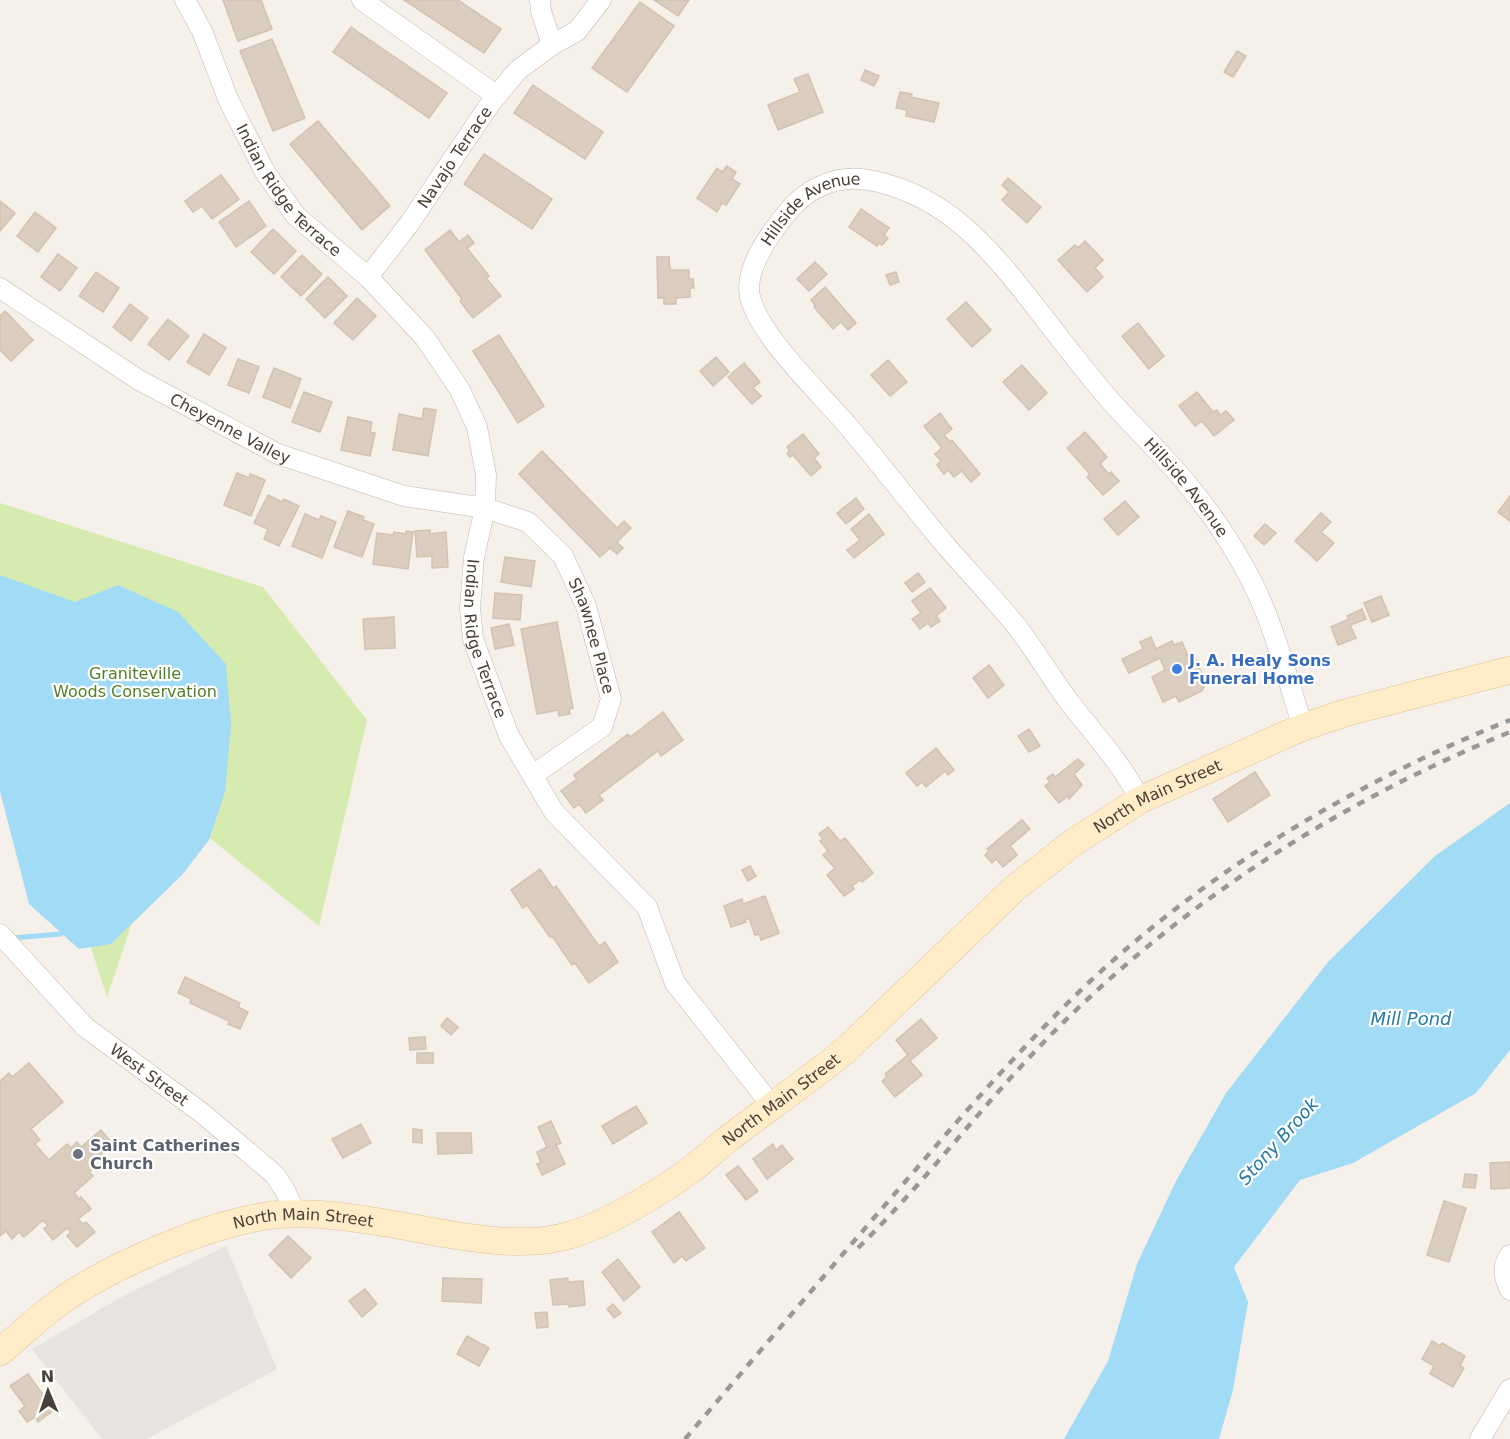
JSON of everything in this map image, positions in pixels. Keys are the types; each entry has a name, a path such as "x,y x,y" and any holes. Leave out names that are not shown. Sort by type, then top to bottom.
{"main road":[{"name":"North Main Street","path":"0,1352 54,1306 116,1269 221,1228 265,1216 294,1214 354,1218 463,1236 524,1242 568,1236 617,1216 691,1170 848,1048 1015,888 1074,843 1140,800 1303,727 1348,712 1510,670"}],"street":[{"name":"Indian Ridge Terrace","path":"185,0 202,31 228,99 265,172 296,216 368,277 424,338 460,390 477,427 486,475 485,508 474,557 470,608 473,639 509,736 554,812 647,907 675,983 773,1107"},
{"path":"362,0 497,96"},
{"path":"540,0 541,11 552,45"},
{"name":"Navajo Terrace","path":"368,277 409,224 497,96 518,70 552,45 577,31 601,0"},
{"name":"Hillside Avenue","path":"1140,800 1128,778 1066,697 1016,625 945,545 848,426 781,350 758,316 750,298 749,284 760,251 789,209 820,184 849,178 862,178 918,194 940,207 974,235 1009,273 1112,403 1183,479 1243,565 1264,611 1303,727"},
{"name":"Cheyenne Valley","path":"0,288 139,380 278,454 404,496 485,508"},
{"name":"Shawnee Place","path":"485,508 528,522 563,556 586,606 611,699 602,727 533,775"},
{"name":"West Street","path":"0,934 85,1027 202,1113 275,1175 286,1192 294,1214"},
{"path":"1510,1255 1504,1265 1505,1278 1510,1290"},
{"path":"1480,1439 1510,1389"}],"green space":[{"name":"Graniteville Woods Conservation","path":"0,503 263,587 367,720 319,926 171,807 107,997 30,761 0,739"}],"shaded area":[{"path":"226,1246 277,1369 147,1439 102,1439 32,1349 125,1295"}],"water":[{"path":"0,575 75,602 118,585 178,612 226,664 231,725 225,792 209,840 182,875 111,944 79,949 29,904 0,791"},
{"name":"Mill Pond","path":"1510,803 1510,1050 1476,1093 1353,1163 1300,1180 1234,1267 1248,1302 1233,1390 1219,1439 1064,1439 1108,1361 1137,1264 1176,1181 1226,1093 1328,962 1435,856"}],"building":[{"path":"223,0 261,0 272,29 238,41"},
{"path":"404,0 458,0 501,29 484,53"},
{"path":"654,0 689,0 678,16"},
{"path":"640,2 674,26 627,92 592,68"},
{"path":"351,27 447,93 429,118 333,52"},
{"path":"272,39 305,118 273,131 240,51"},
{"path":"1237,51 1246,56 1233,77 1224,72"},
{"path":"865,70 879,76 874,86 861,80"},
{"path":"808,74 823,112 778,130 768,105 800,92 794,79"},
{"path":"533,85 603,132 585,159 514,113"},
{"path":"900,92 912,94 911,97 939,103 934,122 906,116 907,110 896,108"},
{"path":"318,121 390,206 362,230 290,144"},
{"path":"484,154 552,199 532,229 464,184"},
{"path":"727,166 736,172 732,179 740,184 726,205 722,203 717,212 697,198 717,168 722,172"},
{"path":"221,175 239,199 212,219 202,206 193,212 185,201"},
{"path":"1008,178 1041,207 1027,223 1002,200 1009,192 1002,185"},
{"path":"0,201 15,213 0,231"},
{"path":"249,201 266,226 236,247 219,222"},
{"path":"861,209 889,228 884,235 888,238 882,245 879,243 877,246 849,227"},
{"path":"35,212 56,228 38,252 17,236"},
{"path":"273,229 296,251 274,274 251,252"},
{"path":"450,230 459,242 468,235 474,243 467,248 489,276 486,278 501,296 473,318 460,301 462,299 425,250"},
{"path":"1085,241 1103,260 1095,268 1103,277 1087,292 1058,260 1075,245 1078,248"},
{"path":"58,254 77,268 60,291 41,277"},
{"path":"302,255 322,274 301,296 281,277"},
{"path":"657,257 669,257 670,270 689,270 689,279 693,279 694,288 690,288 690,297 676,298 676,304 664,304 664,298 658,298"},
{"path":"815,262 827,274 809,291 797,279"},
{"path":"96,272 119,288 103,312 79,296"},
{"path":"896,272 899,282 890,285 886,275"},
{"path":"328,277 347,296 325,318 306,299"},
{"path":"825,287 856,323 848,330 841,322 833,329 814,307 811,300"},
{"path":"357,298 376,316 353,340 334,323"},
{"path":"966,302 991,330 972,347 947,319"},
{"path":"130,304 148,318 131,341 113,327"},
{"path":"5,311 33,340 11,361 0,350 0,316"},
{"path":"168,319 189,336 169,360 148,344"},
{"path":"1138,323 1164,356 1149,369 1122,336"},
{"path":"204,334 226,348 209,375 187,362"},
{"path":"499,335 544,406 518,423 473,351"},
{"path":"716,357 729,372 713,386 700,371"},
{"path":"238,359 259,367 249,393 228,385"},
{"path":"888,360 907,382 890,396 871,375"},
{"path":"744,363 760,382 753,388 761,396 752,404 728,377"},
{"path":"1022,365 1047,393 1029,410 1003,382"},
{"path":"274,368 301,379 290,408 263,397"},
{"path":"304,392 332,402 320,432 292,422"},
{"path":"1197,392 1213,412 1217,410 1220,415 1226,411 1234,420 1214,436 1202,421 1195,426 1179,406"},
{"path":"424,408 436,410 428,456 393,450 399,414 422,419"},
{"path":"940,413 952,429 944,435 950,442 952,440 980,474 971,482 962,471 954,477 948,470 944,474 937,465 941,461 935,454 942,448 924,426"},
{"path":"348,417 372,422 370,432 375,433 370,456 341,450"},
{"path":"1085,432 1107,457 1100,464 1119,481 1103,495 1087,477 1090,474 1067,448"},
{"path":"803,434 819,454 814,458 821,467 811,476 793,455 790,457 787,453 790,451 787,447"},
{"path":"542,451 617,528 624,521 631,528 617,542 623,548 617,554 610,548 600,557 519,474"},
{"path":"237,473 249,478 250,474 265,480 251,516 224,505"},
{"path":"268,495 282,502 284,499 299,506 279,546 264,539 268,529 254,523"},
{"path":"1510,496 1510,521 1498,512"},
{"path":"856,498 864,509 846,524 837,513"},
{"path":"1125,501 1139,517 1118,535 1104,519"},
{"path":"348,511 374,524 362,557 334,547"},
{"path":"1321,513 1331,522 1321,532 1334,543 1317,561 1295,541"},
{"path":"305,514 319,520 321,516 336,522 322,558 292,546"},
{"path":"869,514 884,534 854,558 847,550 860,540 851,529"},
{"path":"1265,524 1276,533 1264,545 1254,536"},
{"path":"430,530 430,534 446,532 448,567 432,568 432,556 417,557 415,531"},
{"path":"406,531 413,532 408,569 373,564 377,533 393,535 394,532 406,534"},
{"path":"505,557 535,561 531,587 501,582"},
{"path":"918,573 925,582 912,592 905,583"},
{"path":"930,588 946,608 936,616 940,621 931,627 928,623 920,629 912,619 921,613 912,601"},
{"path":"495,593 522,595 520,620 493,618"},
{"path":"1381,596 1389,615 1372,622 1364,603"},
{"path":"1362,609 1366,619 1350,625 1356,638 1338,645 1331,627 1349,619 1347,616"},
{"path":"394,617 395,648 365,649 363,619"},
{"path":"557,622 573,708 569,709 570,714 559,716 558,710 537,714 521,629"},
{"path":"509,624 514,645 495,649 491,628"},
{"path":"1151,637 1156,649 1172,641 1174,645 1182,642 1189,658 1194,655 1204,679 1205,685 1202,691 1179,702 1176,696 1163,702 1152,677 1165,670 1160,658 1129,673 1122,659 1143,649 1140,642"},
{"path":"989,665 1004,685 988,698 973,678"},
{"path":"663,712 683,740 661,756 658,751 599,795 603,800 586,813 579,804 574,808 561,791 577,779 574,775 628,734 630,737"},
{"path":"1029,729 1040,746 1029,752 1018,736"},
{"path":"936,748 954,770 948,775 945,771 926,787 922,782 917,786 906,773"},
{"path":"1078,759 1084,765 1074,774 1082,785 1069,799 1068,796 1059,803 1045,786 1050,782 1047,778 1053,774 1055,777"},
{"path":"1255,772 1270,795 1228,822 1213,799"},
{"path":"1022,820 1030,829 1010,846 1017,855 1003,867 996,859 992,863 985,855 989,851 987,849"},
{"path":"828,827 840,841 845,838 873,873 862,882 860,880 852,886 854,889 844,896 827,875 835,868 823,855 828,851 820,841 823,839 819,834"},
{"path":"750,866 756,876 748,881 742,870"},
{"path":"540,869 553,888 556,886 599,946 605,942 618,962 589,983 575,963 572,965 527,905 523,908 511,890"},
{"path":"765,896 779,933 761,940 759,934 755,935 749,918 745,920 746,922 731,927 724,906 742,899 743,904"},
{"path":"185,977 240,1003 238,1007 248,1012 240,1029 228,1024 229,1021 190,1003 191,999 178,993"},
{"path":"447,1018 458,1027 451,1035 441,1026"},
{"path":"921,1019 937,1038 910,1061 922,1075 895,1097 882,1081 887,1077 885,1074 908,1055 896,1040"},
{"path":"425,1037 426,1049 410,1050 409,1038"},
{"path":"417,1053 433,1053 433,1063 417,1063"},
{"name":"Saint Catherines Church","path":"29,1063 63,1102 31,1129 40,1140 35,1144 49,1160 67,1144 71,1148 77,1142 81,1147 101,1130 113,1144 93,1161 97,1166 89,1172 93,1176 74,1193 79,1199 81,1197 91,1209 78,1219 83,1224 86,1222 95,1232 77,1247 67,1236 71,1232 67,1228 53,1240 44,1229 48,1226 43,1220 24,1237 19,1232 12,1239 6,1231 0,1236 0,1081 9,1073 12,1077"},
{"path":"636,1106 647,1123 613,1144 602,1126"},
{"path":"551,1121 561,1143 556,1145 565,1164 542,1175 537,1164 541,1163 537,1152 547,1147 538,1127"},
{"path":"361,1124 371,1143 343,1158 332,1139"},
{"path":"413,1129 422,1130 422,1143 413,1142"},
{"path":"437,1133 471,1133 472,1153 438,1154"},
{"path":"773,1144 776,1150 782,1145 793,1159 767,1179 753,1159"},
{"path":"1510,1162 1510,1188 1491,1189 1490,1163"},
{"path":"738,1166 758,1191 746,1200 726,1175"},
{"path":"1465,1174 1477,1175 1475,1188 1463,1187"},
{"path":"1444,1201 1466,1208 1449,1262 1427,1255"},
{"path":"679,1212 705,1248 686,1261 682,1256 674,1263 652,1232"},
{"path":"288,1236 311,1258 291,1278 269,1255"},
{"path":"618,1259 640,1287 624,1301 602,1272"},
{"path":"443,1278 482,1279 481,1303 442,1301"},
{"path":"568,1278 568,1282 583,1281 585,1305 569,1307 569,1304 553,1305 550,1280"},
{"path":"365,1289 377,1304 362,1317 349,1301"},
{"path":"613,1304 621,1313 614,1318 607,1309"},
{"path":"547,1312 548,1327 537,1328 535,1313"},
{"path":"467,1336 489,1348 479,1366 457,1354"},
{"path":"1432,1341 1440,1346 1442,1343 1465,1356 1460,1366 1464,1368 1453,1387 1430,1374 1434,1366 1422,1359"},
{"path":"28,1374 54,1410 38,1422 35,1417 27,1422 19,1411 25,1406 10,1386"}],"waterway":[{"path":"12,938 61,934"}],"railway":[{"path":"685,1439 977,1099 1061,1010 1130,946 1179,906 1284,834 1395,772 1510,720"},
{"path":"858,1248 905,1199 1041,1045 1145,948 1259,864 1319,827 1381,792 1510,732"}],"place":[{"name":"J. A. Healy Sons Funeral Home","path":"1177,669"},
{"name":"Saint Catherines Church","path":"78,1154"}],"water label":[{"name":"Stony Brook","path":"1278,1141"}]}
